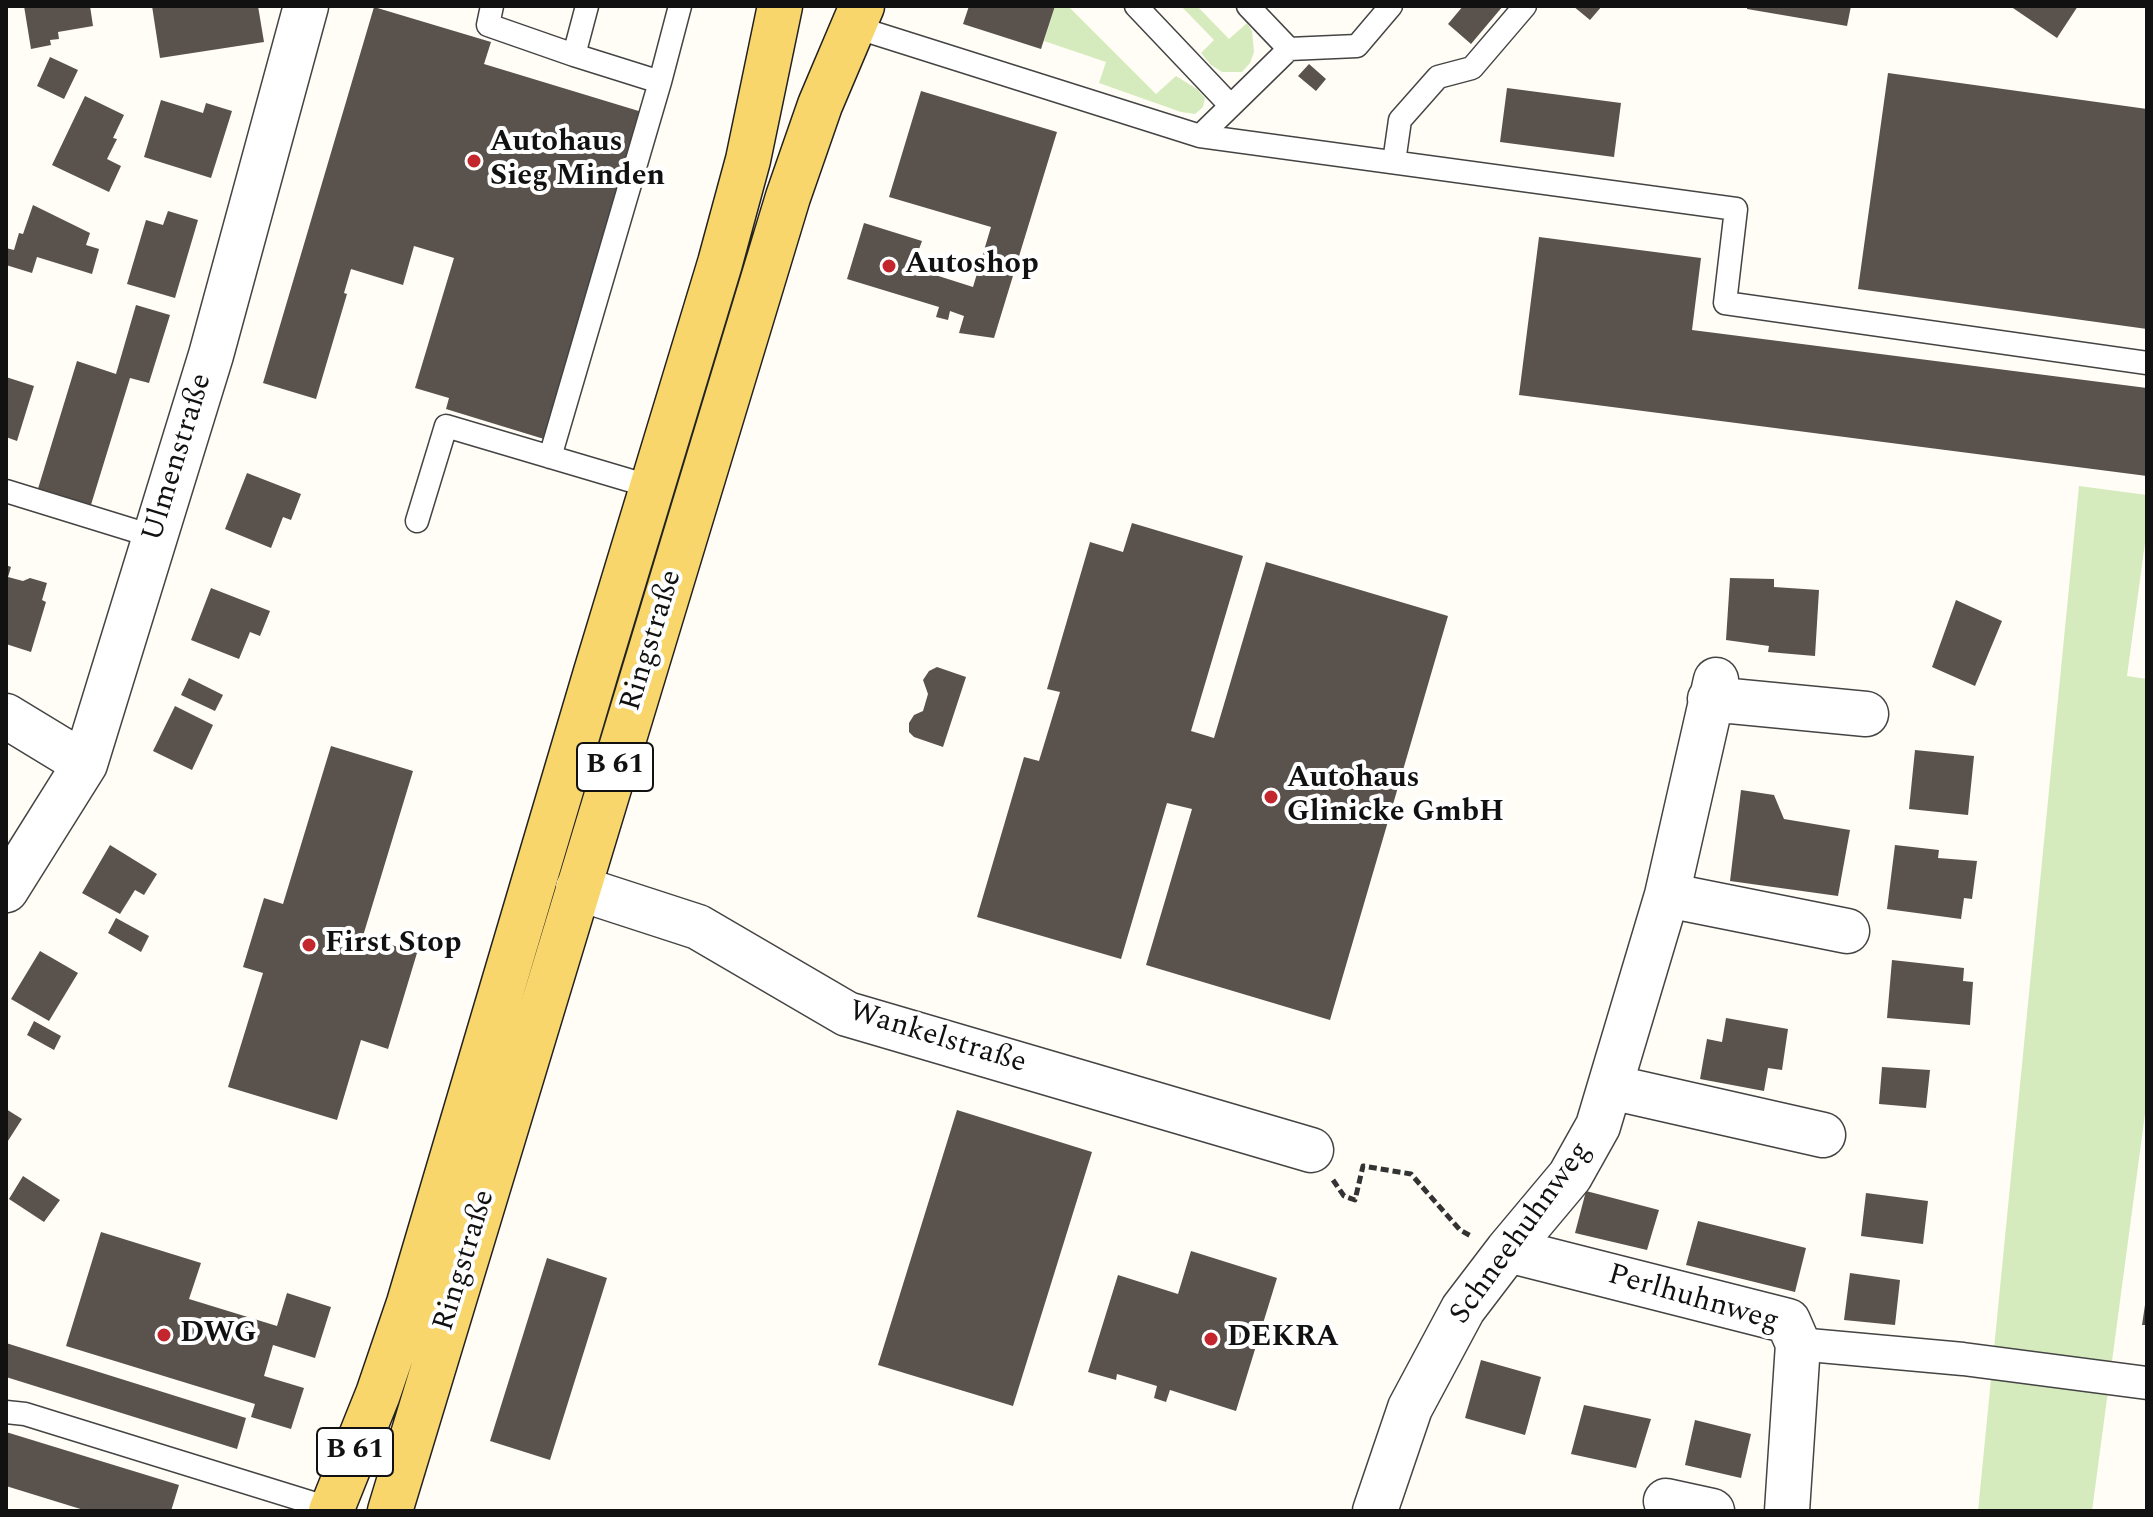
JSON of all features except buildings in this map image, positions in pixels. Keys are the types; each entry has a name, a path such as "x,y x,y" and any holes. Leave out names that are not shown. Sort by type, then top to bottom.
{"main road":[{"name":"Ringstraße","path":"332,1510 378,1394 409,1303 720,263 748,160 780,6"},
{"name":"Ringstraße","path":"390,1511 788,197 820,105 857,16"}],"street":[{"name":"Ulmenstraße","path":"6,890 85,764 211,355 306,6"},
{"name":"Schneehuhnweg","path":"1375,1511 1410,1408 1463,1309 1570,1176 1598,1126 1667,895 1713,689 1866,714"},
{"path":"6,716 85,764"},
{"name":"Wankelstraße","path":"578,888 698,927 847,1014 1311,1150"},
{"path":"1667,895 1847,931"},
{"path":"1611,1087 1823,1135"},
{"name":"Perlhuhnweg","path":"1508,1250 1788,1321 1798,1344 1787,1511"},
{"path":"1798,1344 1963,1359 2147,1383"},
{"path":"1666,1501 1712,1511"}],"lane":[{"path":"492,6 488,25 660,82"},
{"path":"574,55 587,6"},
{"path":"550,457 680,6"},
{"path":"1136,6 1230,105"},
{"path":"1248,6 1289,49"},
{"path":"1200,136 1289,49 1357,46 1391,6"},
{"path":"1394,162 1400,120 1438,77 1472,68 1525,6"},
{"path":"857,16 1200,136 1736,209 1725,303 2147,363"},
{"path":"417,521 446,426 652,487"},
{"path":"6,491 155,537"},
{"path":"6,1412 25,1414 332,1510"}],"path":[{"path":"1311,1150 1344,1196 1355,1200 1363,1166 1411,1174 1460,1230 1484,1243 1508,1250"}],"green space":[{"path":"1055,6 1068,6 1156,94 1176,76 1205,98 1203,107 1195,114 1181,112 1099,83 1106,62 1044,41"},
{"path":"1181,6 1197,6 1229,39 1247,23 1252,31 1254,52 1242,72 1222,72 1211,65 1201,53 1214,40"},
{"path":"2079,486 2147,495 2147,528 2127,676 2147,679 2147,1099 2092,1511 1978,1511"}],"place":[{"name":"Autohaus Sieg Minden","path":"474,161"},
{"name":"Autoshop","path":"889,266"},
{"name":"Autohaus Glinicke GmbH","path":"1271,797"},
{"name":"First Stop","path":"309,945"},
{"name":"DWG","path":"164,1335"},
{"name":"DEKRA","path":"1211,1339"}]}
